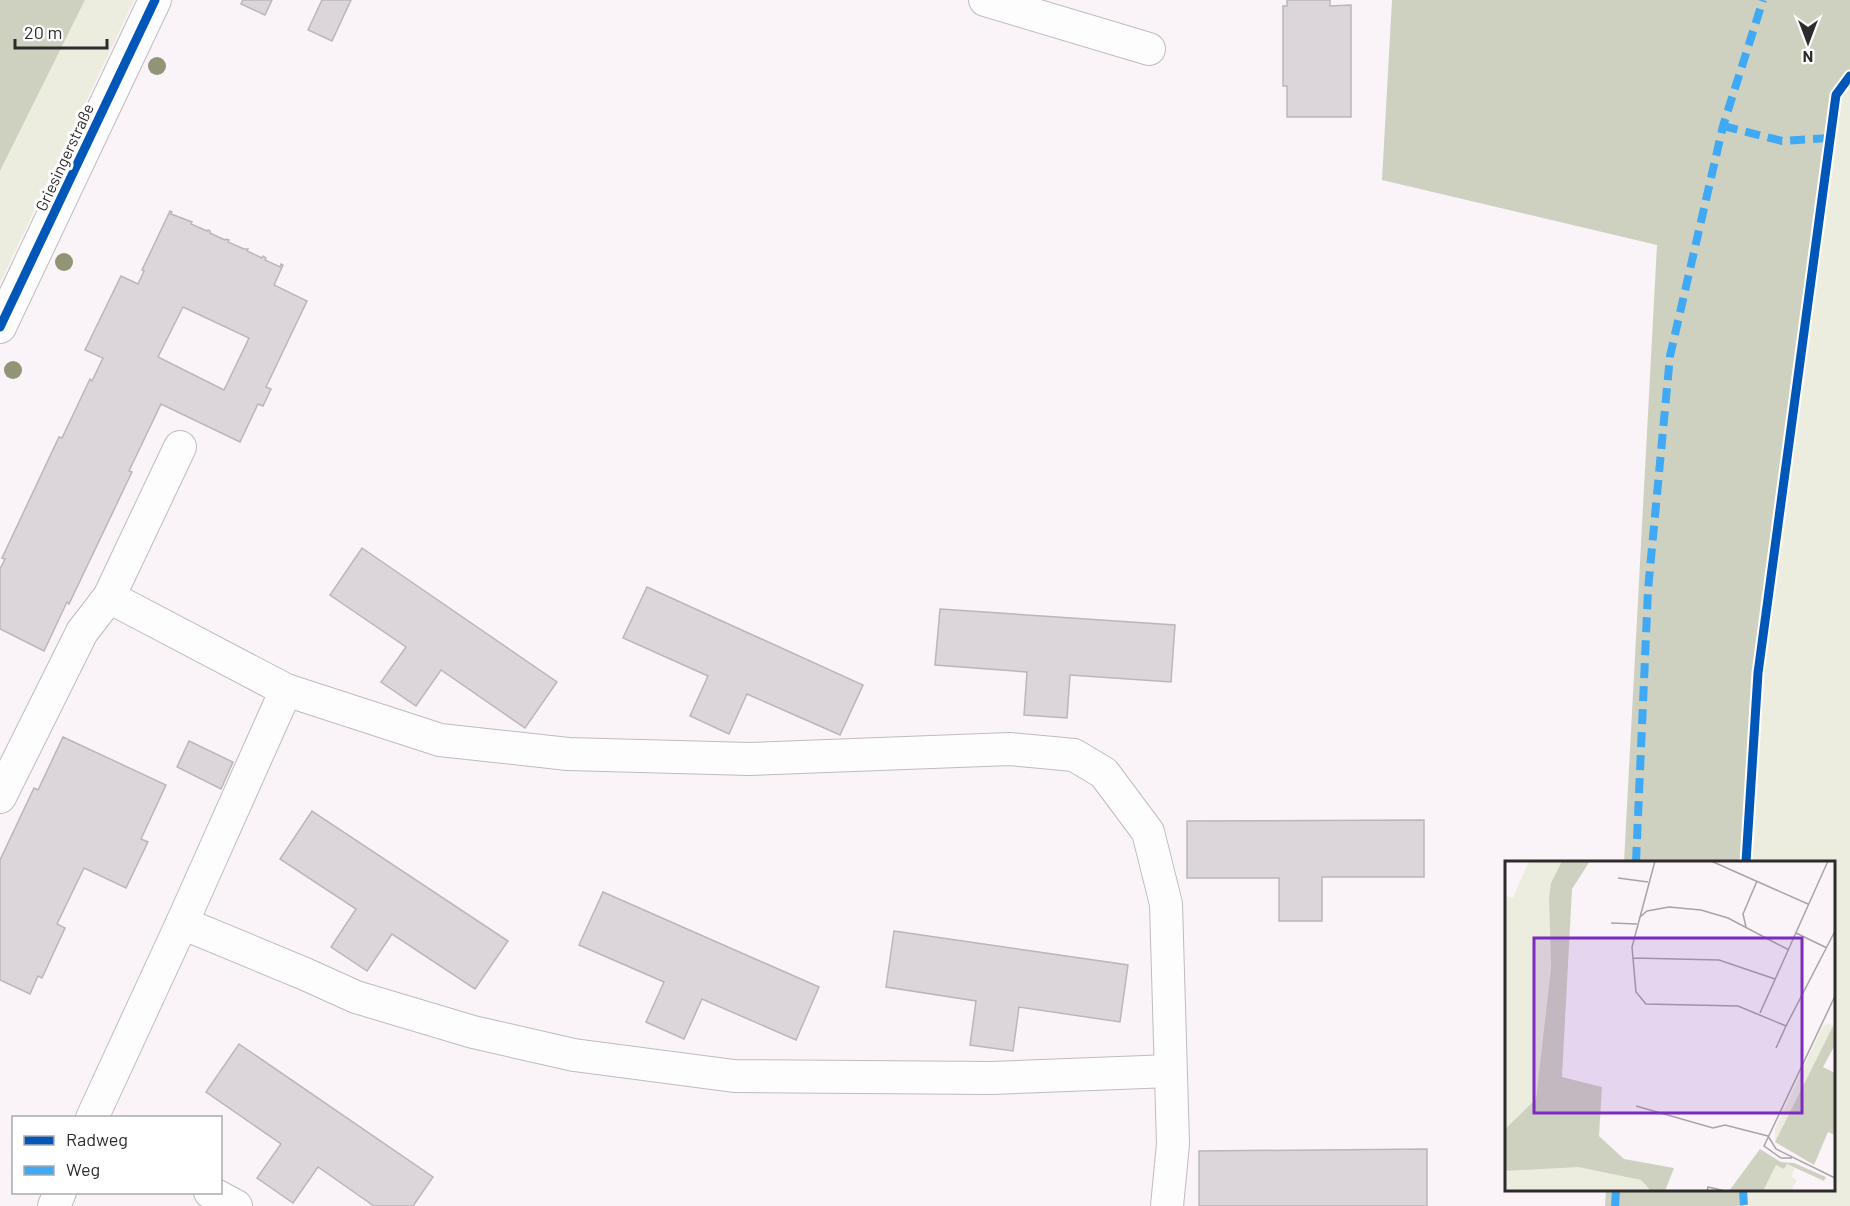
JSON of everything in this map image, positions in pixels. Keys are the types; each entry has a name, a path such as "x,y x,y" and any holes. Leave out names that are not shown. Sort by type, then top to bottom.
{"street":[{"name":"Griesingerstraße","path":"0,327 155,0"},
{"path":"985,0 1149,49"},
{"path":"0,797 82,632 109,597 180,447"},
{"path":"109,597 286,690 440,740 568,754 749,759 1010,748 1074,755 1104,773 1148,832 1166,904 1173,1144 1167,1206"},
{"path":"93,1116 286,690"},
{"path":"182,923 305,974 356,998 473,1032 574,1055 734,1076 991,1078 1170,1071"},
{"path":"214,1194 236,1206"}],"shaded area":[{"path":"85,0 134,0 0,283 0,171"},
{"path":"1850,76 1850,1206 1744,1206 1743,1191 1835,1191 1835,861 1746,861 1758,673 1836,95"}],"green space":[{"path":"0,0 85,0 0,171"},
{"path":"1392,0 1850,0 1850,76 1836,95 1758,673 1746,861 1624,861 1657,245 1382,180"},
{"path":"1606,1191 1743,1191 1744,1206 1605,1206"}],"building":[{"path":"243,0 272,0 265,15 241,4"},
{"path":"322,0 351,0 332,41 308,30"},
{"path":"1287,0 1330,0 1330,6 1351,5 1351,117 1287,117 1287,86 1283,86 1283,6 1287,6"},
{"path":"170,211 171,214 192,222 191,224 229,240 228,242 248,249 247,251 262,258 263,256 265,260 280,267 281,264 283,265 274,285 307,301 266,387 271,389 263,406 258,404 240,442 161,404 129,471 132,472 44,651 0,629 0,569 5,559 2,558 59,437 62,438 90,379 92,381 103,358 85,350 121,276 138,284 144,271 142,270","holes":["183,307 249,338 224,390 158,357"]},
{"path":"362,548 557,682 525,728 441,670 416,706 381,682 406,647 330,595"},
{"path":"647,587 863,685 840,735 747,694 729,734 690,716 708,676 623,638"},
{"path":"940,609 1175,625 1171,682 1070,675 1067,718 1024,715 1027,672 935,665"},
{"path":"63,737 166,785 141,839 148,842 126,888 84,868 57,924 65,928 42,978 38,976 30,994 0,980 0,860 34,788 38,790"},
{"path":"189,741 233,762 221,789 177,767"},
{"path":"312,811 508,941 475,989 392,934 367,971 331,947 356,909 280,859"},
{"path":"1424,820 1424,877 1322,877 1322,921 1279,921 1279,878 1187,878 1187,821"},
{"path":"603,892 819,987 796,1040 702,999 684,1039 646,1022 664,982 579,945"},
{"path":"894,931 1128,965 1120,1022 1019,1007 1013,1051 970,1045 976,1001 886,987"},
{"path":"239,1044 433,1177 413,1206 374,1206 318,1167 293,1203 257,1178 281,1144 206,1092"},
{"path":"1427,1149 1427,1206 1199,1206 1199,1151"}],"marked path":[{"path":"1636,861 1648,590 1670,356 1723,126 1763,0"},
{"path":"1723,126 1782,141 1830,138"},
{"path":"1615,1206 1616,1191"},
{"path":"1743,1191 1744,1206"}],"cycle path":[{"path":"0,327 155,0"},
{"path":"1746,861 1758,673 1836,95 1850,76"}]}
